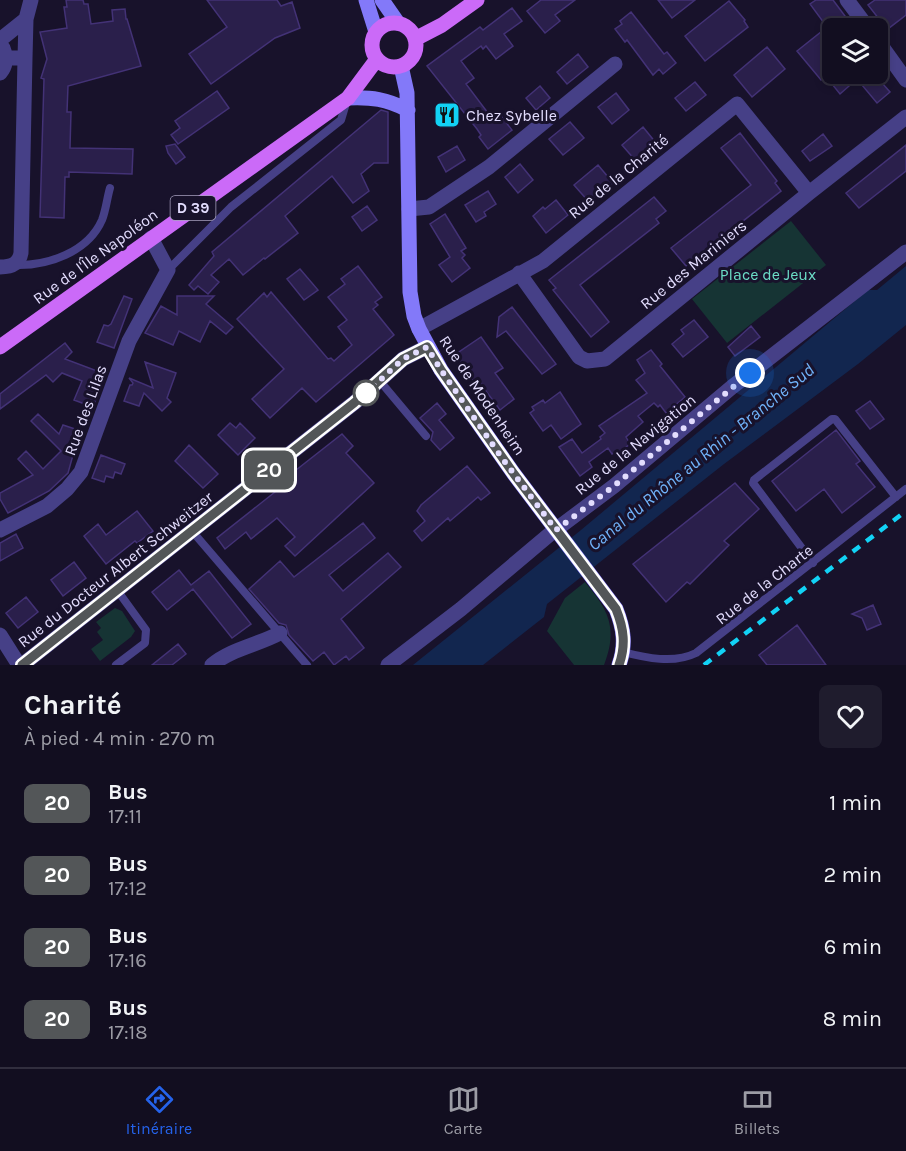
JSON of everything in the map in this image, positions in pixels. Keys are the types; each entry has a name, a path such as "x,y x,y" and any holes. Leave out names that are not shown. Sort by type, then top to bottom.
{"main road":[{"path":"366,0 376,32"},
{"path":"382,0 398,23"},
{"path":"416,39 442,25 477,0"},
{"path":"398,23 409,28 416,39 415,52 407,63 401,66 388,66 378,59 372,48 372,40 376,32 386,24 398,23"},
{"name":"Rue de l'Île Napoléon","path":"0,347 348,98 378,59"},
{"name":"Rue de Modenheim","path":"401,66 408,110 410,292 414,316 427,347 441,370 501,456 616,609 622,625 624,641 621,659"},
{"path":"348,98 373,97 408,110"}],"street":[{"path":"8,266 20,260 21,253 26,19 30,0"},
{"path":"847,0 860,18"},
{"path":"0,73 4,68 2,47 26,19"},
{"path":"2,47 25,58"},
{"path":"888,55 906,80"},
{"path":"409,209 429,207 489,167 615,64"},
{"name":"Rue de la Charité","path":"419,329 543,261 737,104 809,193"},
{"name":"Rue des Mariniers","path":"519,273 579,357 587,361 605,359 906,117"},
{"path":"151,238 168,270"},
{"name":"Rue de la Navigation","path":"388,665 559,532 732,387 906,252"},
{"name":"Rue des Lilas","path":"0,530 47,506 67,489 81,472 129,341 168,270"},
{"name":"Rue du Docteur Albert Schweitzer","path":"21,665 354,403 403,359 427,347"},
{"path":"212,665 223,656 263,643 280,633"},
{"path":"0,635 21,665"}],"lane":[{"name":"Rue des Lilas","path":"168,270 231,207 341,120 348,98"},
{"path":"8,266 42,263 69,254 84,244 97,230 103,218 110,188"},
{"path":"379,380 426,436"},
{"path":"813,563 753,483 754,480 832,419 835,419 896,497"},
{"name":"Rue de la Charte","path":"621,659 681,659 696,653 906,489"},
{"path":"192,531 307,665"},
{"path":"116,665 145,643 146,630 117,590"}],"green space":[{"name":"Place de Jeux","path":"791,221 826,265 727,343 692,299"},
{"path":"585,582 600,602 609,620 610,640 604,665 574,665 547,631 565,598"},
{"path":"115,608 122,611 135,631 131,637 100,661 91,649 103,640 97,632 101,628 96,622"}],"water":[{"name":"Canal du Rhône au Rhin - Branche Sud","path":"906,266 906,325 858,364 724,464 547,604 544,617 483,665 413,665 581,530 868,290 877,290"}],"building":[{"path":"66,0 83,0 84,4 88,4 91,24 113,21 112,10 125,9 141,66 68,86 67,112 71,112 70,148 133,149 132,174 69,172 69,177 65,177 64,218 40,217 44,79 41,78 47,59 40,32 67,28 64,7 67,7"},
{"path":"207,0 277,0 281,6 292,2 300,28 275,38 211,84 189,54 227,27"},
{"path":"541,0 575,0 555,15 560,21 545,33 527,11"},
{"path":"658,0 695,0 672,18"},
{"path":"816,0 833,0 846,18 822,18 822,20 810,4"},
{"path":"875,0 906,0 906,15 889,28 888,18 878,18 868,5"},
{"path":"729,1 748,27 705,61 685,36"},
{"path":"512,8 522,21 504,34 513,46 496,59 486,46 483,49 481,46 461,61 474,78 466,84 491,117 498,112 512,130 488,149 479,137 481,135 477,129 427,66 480,27 483,30"},
{"path":"631,12 664,54 667,52 676,63 663,74 659,69 653,75 627,40 625,42 615,29 622,24 620,21"},
{"path":"822,31 821,80 797,51"},
{"path":"767,47 785,69 752,97 734,75"},
{"path":"578,54 588,67 567,84 557,72"},
{"path":"695,82 706,95 686,111 675,98"},
{"path":"832,84 851,84 840,94"},
{"path":"861,84 883,84 890,92 877,103"},
{"path":"540,86 550,98 536,110 526,98"},
{"path":"217,91 229,108 178,144 171,135 180,128 175,121"},
{"path":"616,93 629,110 612,124 598,107"},
{"path":"381,110 388,112 388,163 374,163 361,174 369,191 353,203 332,176 285,216 298,233 265,259 243,275 229,259 211,275 219,282 208,294 198,286 194,290 189,285 214,256 212,252"},
{"path":"570,122 584,138 563,155 549,139"},
{"path":"643,127 656,143 635,160 622,145"},
{"path":"740,133 777,181 775,183 781,191 686,266 671,248 751,185 721,148"},
{"path":"823,134 832,146 810,161 802,151"},
{"path":"175,144 185,157 176,164 166,146"},
{"path":"906,145 906,171 859,208 846,193"},
{"path":"457,146 465,160 446,172 438,157"},
{"path":"520,164 533,180 518,193 505,177"},
{"path":"598,165 613,183 589,202 574,185"},
{"path":"488,191 496,204 484,212 486,216 476,222 465,205"},
{"path":"654,197 666,211 656,219 659,223 580,285 609,322 591,337 553,290 556,288 549,280"},
{"path":"556,200 568,215 546,233 533,216"},
{"path":"367,206 377,220 362,231 352,217"},
{"path":"445,214 466,248 461,251 465,255 462,258 470,268 452,282 439,265 450,257 430,224"},
{"path":"358,266 382,297 375,302 378,305 373,309 394,335 316,402 302,388 270,418 252,399 284,369 237,319 264,293 267,297 271,292 328,359 331,358 334,361 352,345 338,327 347,320 328,297 345,284 341,279"},
{"path":"300,269 318,290 304,300 287,279"},
{"path":"124,296 132,299 114,348 97,342 104,325 111,324"},
{"path":"177,296 214,296 206,304 233,327 226,334 210,321 200,342 179,331 173,345 145,333 161,306 177,315"},
{"path":"512,307 556,364 542,374 506,331 497,337 499,317"},
{"path":"694,320 708,337 683,357 672,344 684,334 681,330"},
{"path":"751,326 760,337 735,356 728,347"},
{"path":"481,337 503,368 495,373 514,399 500,410 477,379 474,382 456,354"},
{"path":"65,343 72,352 65,359 105,374 93,407 74,400 82,381 62,373 53,382 46,375 0,409 0,394"},
{"path":"651,350 662,364 660,366 685,397 666,413 660,405 658,407 654,403 638,416 643,422 626,437 630,444 618,453 617,451 612,454 608,448 589,462 592,467 580,476 559,447 572,439 582,453 601,439 600,437 605,433 599,426 647,393 636,380 645,373 637,360"},
{"path":"145,362 176,373 167,398 171,402 162,411 144,393 139,406 124,401 133,383 129,378 153,388"},
{"path":"560,392 581,424 561,439 551,425 543,431 530,413 534,410 532,407 543,400 545,403"},
{"path":"870,401 884,419 870,429 856,411"},
{"path":"437,403 446,414 439,420 454,438 440,450 431,440 433,432 420,418"},
{"path":"38,414 59,434 63,425 78,430 70,451 73,455 68,473 49,491 8,513 0,499 0,493 33,475 18,459 26,451 43,469 61,451 31,421"},
{"path":"230,423 236,428 240,423 255,438 238,455 218,435"},
{"path":"836,430 860,461 856,464 875,487 842,513 824,489 796,511 772,481"},
{"path":"342,434 353,446 346,453 374,483 295,556 285,546 295,537 277,518 251,539 246,532 225,549 217,538 280,488 277,485"},
{"path":"189,445 218,474 203,488 175,461"},
{"path":"101,455 125,464 121,474 115,472 113,478 106,476 104,482 92,478"},
{"path":"467,466 490,493 481,500 478,497 450,521 448,518 422,541 414,531 425,521 417,511"},
{"path":"735,483 759,509 724,541 729,545 690,584 687,582 666,602 633,564"},
{"path":"137,511 153,531 137,543 135,541 106,564 84,536 98,524 106,535"},
{"path":"363,523 375,538 329,575 343,591 388,553 401,567 341,619 364,648 349,660 346,656 334,665 324,652 313,661 289,635 286,625 279,623 249,589 280,561 294,577"},
{"path":"16,534 23,548 0,561 0,543"},
{"path":"74,562 86,578 63,596 51,580"},
{"path":"179,570 191,585 209,571 251,624 232,638 193,589 167,610 152,592"},
{"path":"26,597 38,612 18,628 6,613"},
{"path":"873,605 881,624 867,630 862,618 852,614"},
{"path":"797,625 826,665 767,665 759,655"},
{"path":"178,644 186,654 172,665 152,665"}],"railway":[{"path":"704,665 906,511"}],"bus line":[{"name":"20","path":"22,665 354,403 403,359 427,347 514,474 610,599 622,625 624,641 619,665"}],"place":[{"name":"Chez Sybelle","path":"447,115"}],"route":[{"path":"366,393 403,359 427,347 502,458 556,530 614,486 750,373"}]}
